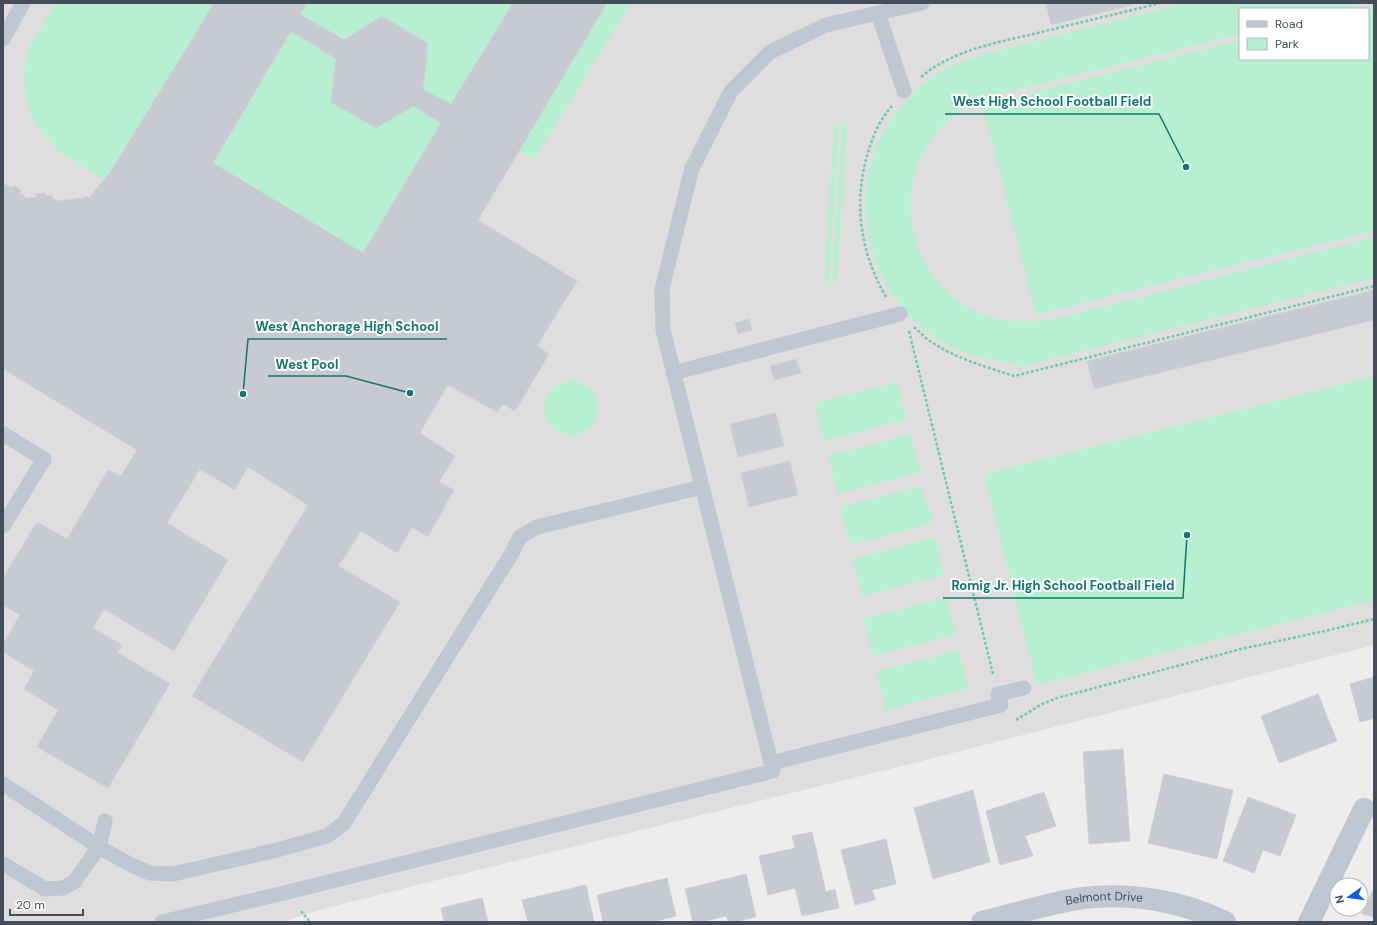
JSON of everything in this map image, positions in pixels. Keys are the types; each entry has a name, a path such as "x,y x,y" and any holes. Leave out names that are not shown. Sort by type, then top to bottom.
{"street":[{"path":"1309,922 1364,809"},
{"name":"Belmont Drive","path":"982,922 1057,903 1084,898 1107,897 1154,900 1180,905 1213,916 1225,922"}],"lane":[{"path":"3,39 23,3"},
{"path":"162,922 773,771 663,330 662,289 692,168 731,91 770,52 826,25 922,3"},
{"path":"878,13 904,91"},
{"path":"673,373 903,318"},
{"path":"3,434 44,459 3,526"},
{"path":"3,784 99,847 130,865 150,873 173,874 277,850 327,836 344,823 510,556 520,537 537,527 702,487"},
{"path":"771,763 1001,705 998,694 1024,688"},
{"path":"3,864 45,889 63,888 74,882 99,847 105,821"}],"path":[{"path":"1160,3 962,53 931,69 904,91 888,110 874,135 863,170 860,208 864,244 877,281 889,303 903,318 933,343 963,358 1014,376 1374,286"},
{"path":"903,318 998,694"},
{"path":"1011,721 1042,704 1057,698 1241,649 1374,619"},
{"path":"301,911 310,922"}],"shaded area":[{"path":"3,3 1374,3 1374,645 914,763 425,883 316,911 282,922 3,922"}],"green space":[{"path":"57,3 214,3 113,168 104,180 58,151 41,131 30,114 23,78 30,44"},
{"path":"307,3 513,3 451,104 423,90 427,43 383,16 344,40 300,14"},
{"path":"607,3 631,3 534,160 518,150"},
{"path":"1185,3 1366,3 1343,8 1239,8 1239,34 997,95 972,105 958,113 934,136 918,163 911,193 912,224 921,254 937,281 960,302 990,317 1006,320 1037,321 1053,319 1374,237 1374,278 1015,368 1013,363 976,356 949,346 908,314 885,282 871,245 866,206 870,168 884,131 907,99 940,72 956,64 985,54"},
{"path":"1373,7 1374,11 1374,231 1036,315 983,105 1239,40 1239,60 1369,60 1369,8"},
{"path":"291,31 336,59 332,102 376,128 413,106 441,123 363,253 213,163"},
{"path":"834,124 839,124 829,282 824,282"},
{"path":"842,124 847,124 837,282 832,282"},
{"path":"1374,376 1374,600 1037,685 984,474"},
{"path":"571,381 581,383 590,389 596,398 598,408 596,418 590,427 581,433 571,435 561,433 552,427 546,418 544,408 546,398 552,389 561,383"},
{"path":"896,382 907,419 824,441 814,403"},
{"path":"910,434 921,472 838,494 828,456"},
{"path":"922,486 933,523 850,545 840,507"},
{"path":"935,537 944,575 862,596 852,559"},
{"path":"946,597 956,635 873,656 863,619"},
{"path":"958,650 969,688 886,710 876,672"}],"building":[{"path":"214,3 307,3 300,14 344,40 382,16 428,43 423,90 451,104 513,3 607,3 478,220 577,281 537,346 549,354 515,411 503,404 497,412 448,385 420,433 455,456 439,482 454,490 428,537 412,527 397,553 361,531 338,566 400,602 303,762 192,696 308,505 248,467 235,490 200,469 167,523 228,560 174,651 104,609 93,628 122,645 117,652 170,684 108,788 37,747 58,710 24,689 34,671 3,652 3,644 20,615 3,605 3,578 37,522 67,539 108,470 121,476 137,450 3,369 3,183 12,188 14,185 21,190 19,193 27,198 37,197 36,194 45,193 46,196 52,195 53,200 57,199 58,201 84,198 85,196 89,198 113,168","holes":["291,31 336,59 331,102 376,128 413,106 441,123 363,253 213,163"]},
{"path":"1046,3 1140,3 1051,25"},
{"path":"1374,290 1374,320 1094,389 1087,361"},
{"path":"749,319 752,330 738,334 735,323"},
{"path":"796,359 801,373 774,380 770,366"},
{"path":"776,413 784,446 738,457 730,424"},
{"path":"790,461 798,495 749,507 741,473"},
{"path":"1374,677 1374,718 1360,722 1350,684"},
{"path":"1318,694 1337,741 1279,763 1261,716"},
{"path":"1123,749 1130,841 1089,844 1083,752"},
{"path":"1164,774 1233,790 1217,859 1148,843"},
{"path":"973,790 990,862 933,879 914,808"},
{"path":"1044,792 1056,826 1025,836 1033,856 1000,865 986,811"},
{"path":"1248,797 1296,815 1280,856 1263,850 1254,873 1223,861"},
{"path":"812,832 826,892 835,889 839,908 802,916 795,888 768,895 759,856 795,848 792,836"},
{"path":"886,839 896,884 872,890 875,900 855,905 841,850"},
{"path":"746,874 756,917 728,922 726,916 702,922 693,922 685,889"},
{"path":"667,878 676,916 652,922 603,922 597,895"},
{"path":"586,885 594,922 528,922 522,900"},
{"path":"1374,888 1374,917 1369,916 1369,899"},
{"path":"482,898 488,922 444,922 441,908"}],"place":[{"name":"West High School Football Field","path":"1186,167"},
{"name":"West Pool","path":"410,393"},
{"name":"West Anchorage High School","path":"243,394"},
{"name":"Romig Jr. High School Football Field","path":"1187,535"}]}
